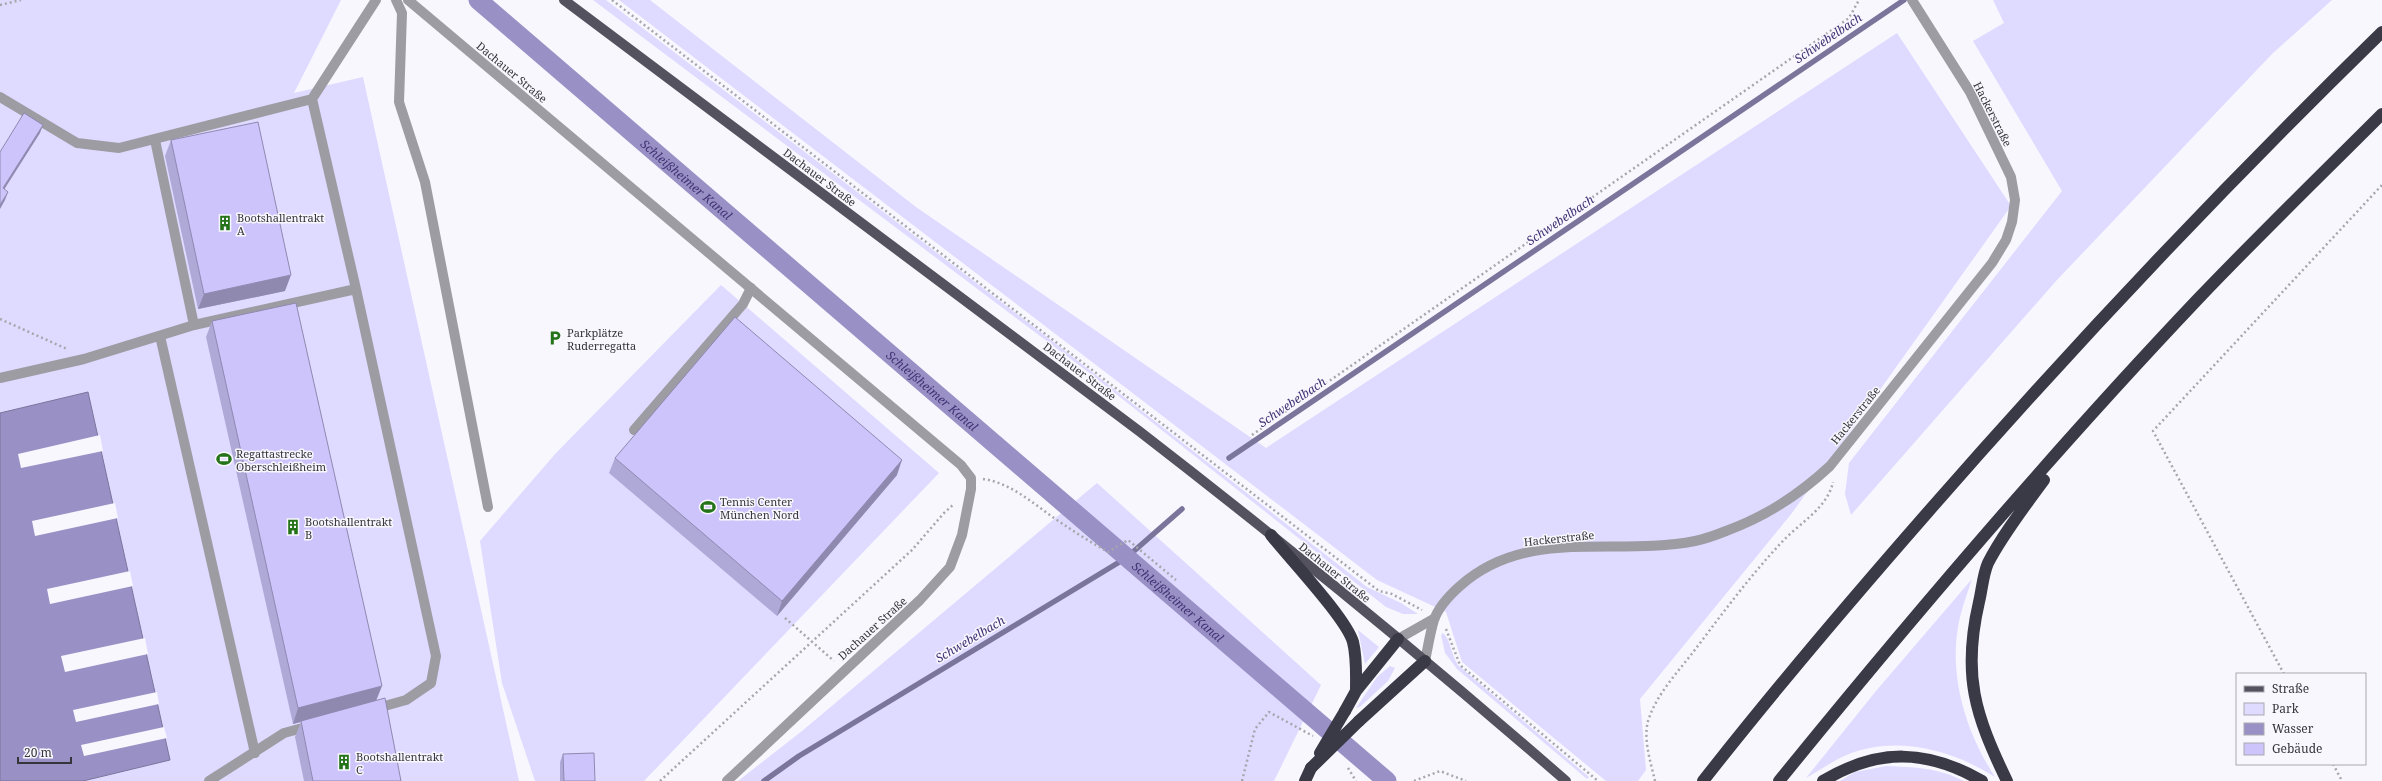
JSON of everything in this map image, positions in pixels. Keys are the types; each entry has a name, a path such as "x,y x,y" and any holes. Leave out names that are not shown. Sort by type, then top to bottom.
{"highway":[{"path":"1703,781 1865,584 2040,384 2161,255 2305,106 2382,32"},
{"path":"1778,781 1915,616 2086,421 2198,300 2382,114"},
{"path":"2007,781 1981,722 1972,687 1971,652 1975,617 1988,564 2023,508 2086,421"},
{"path":"1271,535 1344,623 1352,641 1356,663 1356,691"},
{"path":"1305,781 1356,691 1398,639"},
{"path":"1311,768 1359,721 1425,661"},
{"path":"1823,781 1840,771 1865,762 1889,757 1912,755 1938,760 1963,770 1982,781"}],"main road":[{"name":"Dachauer Straße","path":"564,0 1139,430 1271,535 1425,661 1566,781"}],"street":[{"path":"0,97 76,143 119,148 155,140 312,99 376,0"},
{"path":"396,0 402,13 399,102 425,182 488,507"},
{"name":"Dachauer Straße","path":"408,0 961,465 971,478 971,489 962,535 950,567 920,600 727,781"},
{"name":"Hackerstraße","path":"1398,639 1435,618 1456,590 1473,575 1492,562 1519,554 1549,548 1578,546 1662,546 1696,541 1748,523 1778,508 1805,489 1830,466 1992,263 2006,240 2012,222 2015,200 2011,177 1970,92 1912,0"},
{"path":"312,99 356,290 436,656 431,683 406,700 367,711"},
{"path":"155,140 194,325"},
{"path":"634,430 743,304 751,288"},
{"path":"0,378 76,361 194,325 356,290"},
{"path":"160,336 255,753"},
{"name":"Hackerstraße","path":"1425,661 1435,618"},
{"path":"209,781 255,753 284,733 322,723"}],"path":[{"path":"0,5 21,0"},
{"path":"612,0 1379,591 1392,594 1435,618 1446,628 1460,664 1598,781"},
{"path":"1252,436 1842,23 1848,18 1860,0"},
{"path":"2283,673 2152,431 2382,185"},
{"path":"0,319 72,351 76,361"},
{"path":"1655,781 1648,749 1648,723 1657,699 1743,587 1782,542 1824,503 1831,491 1833,481 1830,466"},
{"path":"971,478 993,480 1017,492 1066,526 1108,552 1128,540 1176,580"},
{"path":"660,781 912,550 944,513 971,489"},
{"path":"785,618 844,670"},
{"path":"1242,781 1255,729 1269,712 1313,737"},
{"path":"2334,765 2342,781"},
{"path":"1348,768 1356,781"},
{"path":"1414,781 1440,770 1466,781"}],"green space":[{"name":"Regattastrecke Oberschleißheim","path":"0,0 341,0 294,93 363,77 519,781 0,781"},
{"path":"593,0 606,0 1055,343 1367,587 1401,603 1418,614 1403,614 1386,607 1092,375"},
{"path":"619,0 650,0 916,207 1266,448 1897,33 2011,206 1792,513 1640,699 1646,770 1638,781 1606,781 1462,662 1446,612 1377,580"},
{"path":"1993,0 2332,0 2272,54 2056,281 1851,515 1845,494 1849,463 2062,191 1973,41 2004,23"},
{"name":"Tennis Center München Nord","path":"721,285 939,473 644,781 535,781 502,683 480,541 556,453"},
{"path":"1097,483 1321,685 1274,781 738,781 802,731"},
{"path":"1972,579 1960,617 1956,659 1957,680 1967,721 1984,759 1995,777 1958,758 1918,747 1898,746 1878,747 1858,751 1838,759 1806,778 1876,691"},
{"path":"1358,630 1379,647 1365,664"},
{"path":"1443,633 1448,640 1458,665 1589,777 1587,779 1457,669 1445,653 1441,635"},
{"path":"1390,666 1395,668 1388,681 1360,707 1356,708 1377,677"},
{"path":"1886,766 1936,771 1964,781 1840,781 1855,772"}],"water":[{"path":"88,392 170,760 83,781 0,781 0,413"}],"pier":[{"path":"100,435 103,451 21,468 18,454"},
{"path":"115,503 118,518 35,536 32,521"},
{"path":"130,571 133,586 50,604 47,589"},
{"path":"145,638 148,654 65,672 61,656"},
{"path":"157,692 159,704 76,722 73,710"},
{"path":"164,727 167,738 84,756 81,745"}],"building":[{"path":"24,113 43,125 3,188 8,192 0,205 0,152"},
{"name":"Bootshallentrakt A","path":"258,122 291,275 204,294 171,140"},
{"name":"Bootshallentrakt B","path":"296,303 382,686 298,708 212,321"},
{"path":"735,317 902,460 782,601 615,458"},
{"name":"Bootshallentrakt C","path":"385,698 401,781 313,781 301,721"},
{"path":"594,753 595,781 564,781 563,754"}],"waterway":[{"name":"Schleißheimer Kanal","path":"478,0 1387,781"},
{"name":"Schwebelbach","path":"1229,458 1904,0"},
{"name":"Schwebelbach","path":"764,781 799,756 1126,558 1182,509"}],"place":[{"name":"Bootshallentrakt A","path":"225,223"},
{"name":"Parkplätze Ruderregatta","path":"555,338"},
{"name":"Regattastrecke Oberschleißheim","path":"224,459"},
{"name":"Tennis Center München Nord","path":"708,507"},
{"name":"Bootshallentrakt B","path":"293,527"},
{"name":"Bootshallentrakt C","path":"344,762"}]}
